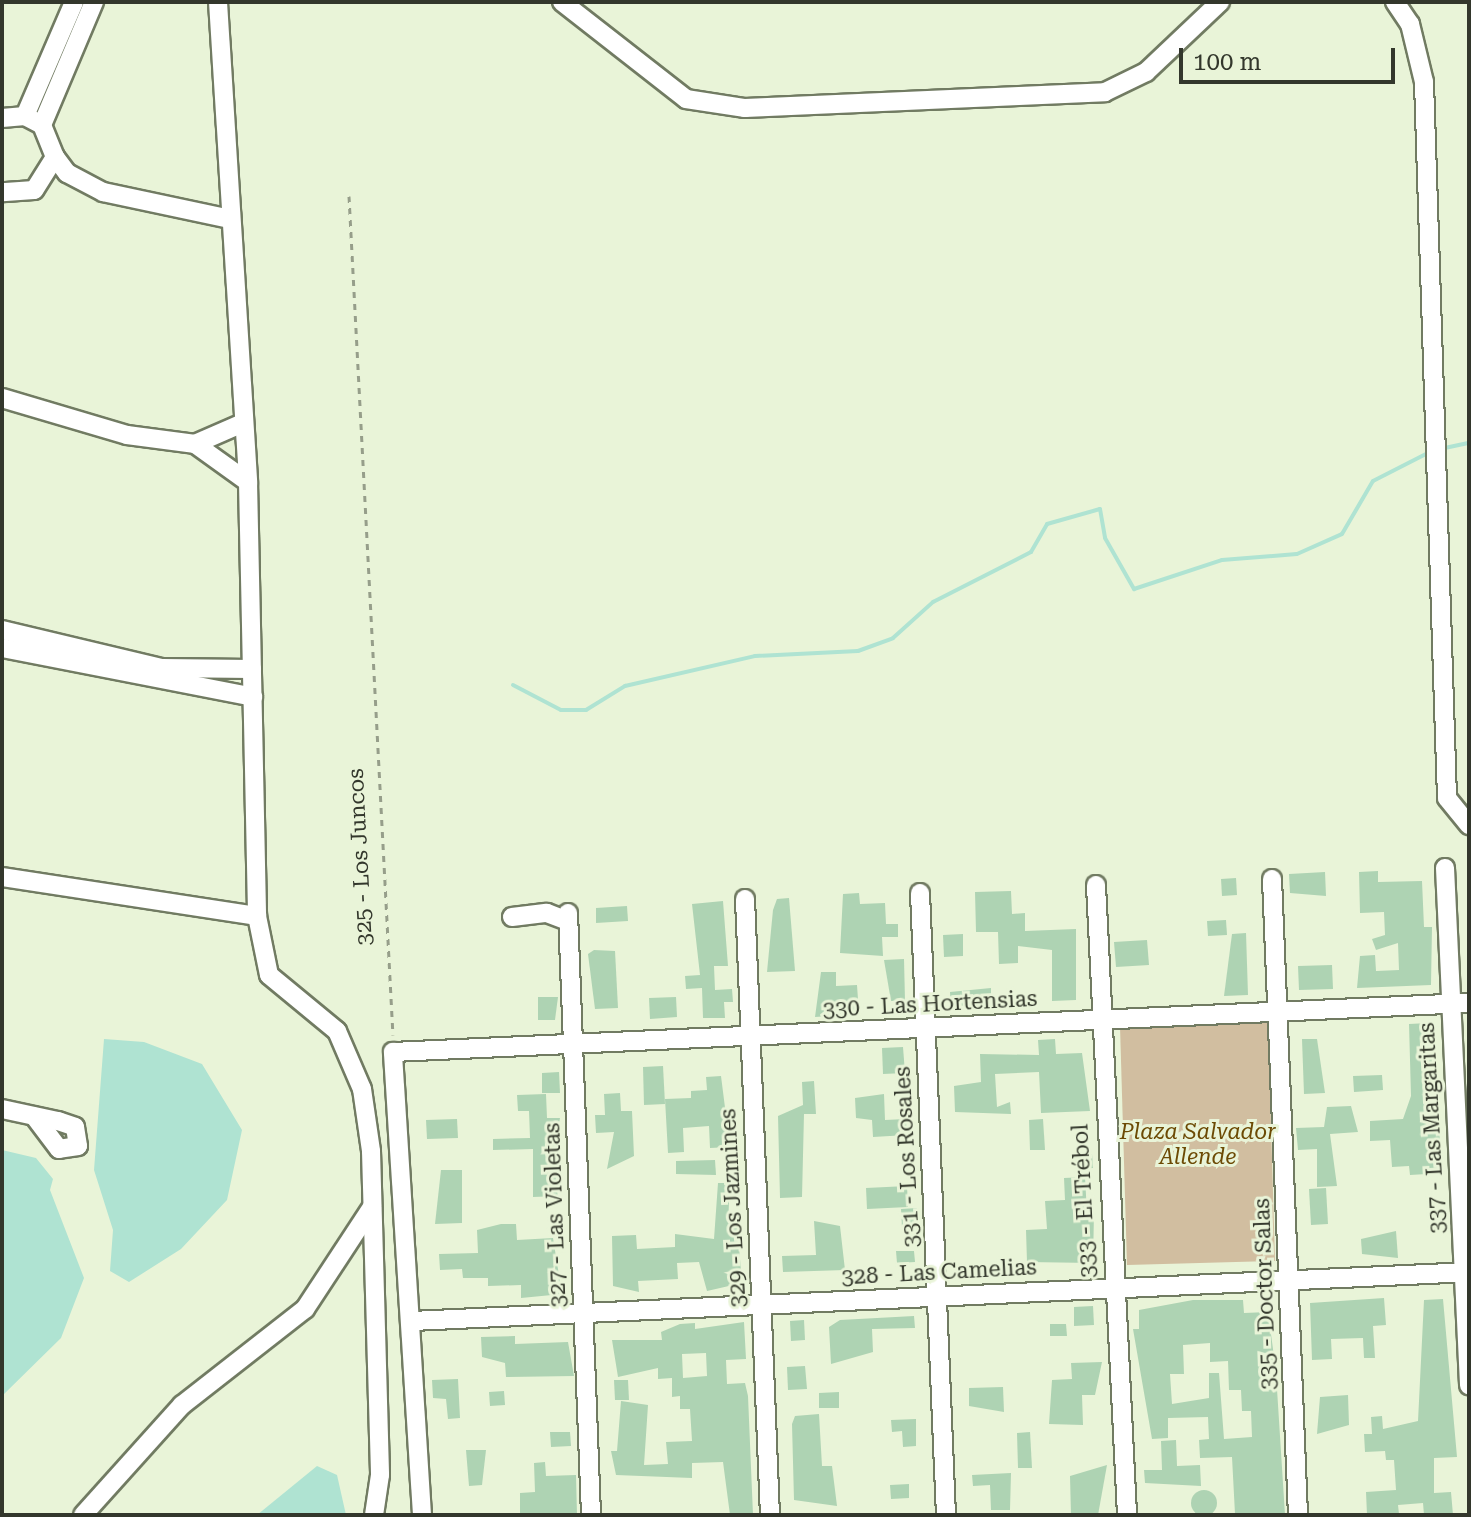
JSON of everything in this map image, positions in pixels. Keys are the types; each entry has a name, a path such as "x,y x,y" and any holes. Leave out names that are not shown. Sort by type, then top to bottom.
{"street":[{"path":"74,2 34,121 55,157 84,184"},
{"path":"34,121 94,2"},
{"path":"218,2 248,482 257,916 269,975 348,1048 368,1125 380,1475 374,1515"},
{"path":"562,2 686,99 745,108 1105,92 1146,72 1220,2"},
{"path":"1395,2 1410,24 1424,82 1447,798 1469,825"},
{"path":"2,118 34,121"},
{"path":"44,183 55,157"},
{"path":"2,212 6,193 44,183 84,184 159,208 230,219"},
{"path":"2,398 127,435 195,444 248,482"},
{"path":"195,444 243,423"},
{"path":"2,630 162,668 252,669"},
{"path":"2,648 253,697"},
{"name":"337 - Las Margaritas","path":"1445,868 1460,1004 1469,1385"},
{"path":"2,877 257,916"},
{"name":"335 - Doctor Salas","path":"1272,879 1298,1515"},
{"name":"333 - El Trébol","path":"1096,885 1099,1019 1127,1515"},
{"name":"331 - Los Rosales","path":"920,893 946,1515"},
{"name":"329 - Los Jazmines","path":"745,899 770,1515"},
{"name":"327 - Las Violetas","path":"512,917 547,913 568,917 591,1515"},
{"name":"330 - Las Hortensias","path":"393,1052 1460,1004"},
{"path":"393,1052 422,1515"},
{"path":"2,1109 34,1116"},
{"path":"83,1515 182,1405 305,1309 372,1207"},
{"name":"328 - Las Camelias","path":"412,1321 1466,1272"}],"path":[{"name":"325 - Los Juncos","path":"349,196 393,1052"}],"green space":[{"name":"Plaza Salvador Allende","path":"1268,1022 1275,1261 1127,1265 1120,1026"}],"water":[{"path":"104,1039 144,1042 202,1064 242,1130 227,1200 181,1249 129,1282 110,1271 113,1230 94,1170"},
{"path":"2,1150 36,1158 53,1179 50,1190 84,1278 61,1338 2,1396"},
{"path":"317,1466 337,1475 346,1515 257,1515"}],"building":[{"path":"1378,871 1378,882 1422,881 1424,927 1432,927 1431,985 1357,988 1360,956 1375,955 1376,971 1399,970 1398,943 1376,950 1372,939 1385,935 1384,912 1360,913 1359,872"},
{"path":"1325,872 1326,896 1290,893 1289,874"},
{"path":"1236,878 1237,895 1222,896 1221,879"},
{"path":"1011,891 1012,914 1025,913 1025,931 1076,929 1076,1000 1052,1001 1052,950 1018,946 1018,963 999,964 998,932 976,932 975,892"},
{"path":"859,893 860,904 885,903 886,924 898,924 898,937 882,937 883,956 840,953 843,894"},
{"path":"789,898 795,971 767,972 773,910 777,899"},
{"path":"723,901 728,966 714,966 715,990 732,989 733,1002 724,1002 725,1018 703,1018 702,988 686,989 685,976 700,975 692,904"},
{"path":"627,906 628,921 596,923 596,908"},
{"path":"1226,920 1227,935 1208,936 1207,921"},
{"path":"1246,933 1248,995 1224,996 1232,934"},
{"path":"963,934 963,956 944,957 943,935"},
{"path":"1147,940 1149,965 1116,967 1114,942"},
{"path":"594,950 615,951 618,1008 595,1009 588,954"},
{"path":"904,959 905,1001 891,1001 884,960"},
{"path":"1332,965 1333,989 1299,990 1298,966"},
{"path":"821,972 836,972 836,986 857,985 859,1014 815,1017"},
{"path":"991,988 991,1006 951,1008 950,992"},
{"path":"538,997 558,997 555,1020 538,1020"},
{"path":"676,997 677,1017 650,1019 649,998"},
{"path":"1429,1023 1443,1173 1410,1175 1409,1166 1392,1167 1390,1140 1370,1141 1370,1121 1403,1119 1411,1096 1409,1024"},
{"path":"1055,1039 1056,1054 1082,1053 1090,1111 1041,1113 1039,1072 995,1074 997,1107 1010,1102 1011,1114 955,1112 954,1086 981,1082 980,1054 1039,1055 1038,1040"},
{"path":"1302,1039 1317,1039 1325,1093 1304,1094"},
{"path":"903,1047 905,1073 883,1074 882,1048"},
{"path":"663,1066 665,1104 644,1105 643,1067"},
{"path":"559,1072 560,1093 542,1093 542,1073"},
{"path":"1382,1075 1383,1090 1354,1092 1353,1076"},
{"path":"721,1076 730,1147 710,1148 709,1126 683,1128 684,1152 668,1153 665,1099 691,1098 691,1091 707,1090 706,1077"},
{"path":"814,1081 816,1114 804,1114 802,1197 780,1198 778,1116 803,1105 802,1082"},
{"path":"620,1093 621,1111 632,1111 634,1156 607,1169 614,1132 596,1133 595,1115 605,1115 604,1094"},
{"path":"546,1094 547,1118 560,1118 553,1156 558,1196 533,1197 533,1149 493,1150 493,1139 530,1138 529,1111 518,1111 517,1095"},
{"path":"884,1094 885,1120 906,1119 907,1135 873,1137 872,1120 856,1118 855,1098"},
{"path":"1351,1106 1358,1132 1330,1134 1337,1186 1317,1187 1317,1149 1298,1150 1296,1128 1324,1127 1327,1107"},
{"path":"457,1119 458,1138 427,1139 426,1120"},
{"path":"1043,1119 1045,1150 1030,1150 1029,1120"},
{"path":"1092,1154 1093,1168 1076,1169 1075,1155"},
{"path":"715,1160 716,1175 676,1174 676,1161"},
{"path":"441,1170 462,1170 462,1223 435,1224"},
{"path":"1085,1177 1087,1213 1094,1212 1093,1263 1027,1262 1026,1230 1047,1229 1045,1201 1065,1200 1064,1178"},
{"path":"718,1183 730,1183 728,1223 737,1223 742,1283 707,1291 699,1262 677,1263 678,1279 638,1281 639,1292 613,1286 612,1236 636,1235 637,1249 675,1247 675,1234 714,1239"},
{"path":"907,1186 908,1207 867,1209 866,1188"},
{"path":"1326,1188 1328,1224 1311,1225 1309,1189"},
{"path":"917,1208 918,1226 902,1227 901,1209"},
{"path":"814,1221 840,1226 845,1270 783,1272 782,1256 816,1255"},
{"path":"516,1224 517,1240 553,1238 562,1294 521,1298 521,1285 488,1286 488,1278 463,1278 462,1269 440,1270 439,1254 478,1253 477,1230"},
{"path":"1396,1231 1398,1258 1362,1254 1361,1239"},
{"path":"896,1251 914,1251 915,1262 897,1263"},
{"path":"1384,1298 1386,1325 1373,1326 1375,1358 1364,1358 1363,1338 1331,1339 1332,1359 1312,1360 1310,1303"},
{"path":"1443,1299 1457,1457 1434,1458 1434,1493 1451,1492 1453,1515 1424,1515 1423,1503 1398,1505 1399,1514 1367,1515 1366,1492 1396,1490 1394,1460 1386,1460 1385,1451 1365,1452 1364,1434 1372,1434 1371,1417 1382,1416 1383,1429 1418,1421 1424,1300"},
{"path":"1193,1300 1243,1300 1244,1313 1268,1312 1275,1364 1265,1364 1266,1390 1277,1389 1285,1515 1235,1514 1232,1457 1200,1458 1199,1440 1209,1439 1208,1417 1168,1418 1168,1438 1152,1439 1133,1329 1139,1329 1139,1310","holes":["1210,1343 1210,1362 1228,1361 1229,1390 1241,1390 1242,1411 1251,1411 1252,1437 1224,1439 1219,1373 1209,1373 1209,1398 1172,1404 1170,1374 1184,1374 1183,1345"]},
{"path":"1093,1306 1094,1325 1074,1326 1074,1307"},
{"path":"914,1316 915,1328 872,1329 873,1352 831,1364 829,1327 840,1320"},
{"path":"804,1320 805,1340 791,1341 790,1321"},
{"path":"744,1322 746,1359 726,1360 727,1384 745,1383 748,1396 753,1515 730,1515 723,1462 692,1463 692,1478 616,1475 611,1451 617,1451 621,1401 648,1405 644,1465 668,1464 666,1442 692,1441 690,1409 680,1409 680,1396 672,1397 672,1378 658,1379 658,1368 618,1377 612,1340 662,1340 661,1332 680,1324 695,1323 695,1329","holes":["706,1353 707,1376 683,1378 682,1354"]},
{"path":"1050,1324 1066,1324 1067,1336 1050,1336"},
{"path":"515,1336 515,1344 568,1342 574,1376 506,1377 505,1363 482,1357 481,1337"},
{"path":"1102,1362 1095,1395 1082,1395 1083,1425 1049,1424 1052,1380 1072,1379 1071,1363"},
{"path":"805,1366 807,1389 788,1390 787,1367"},
{"path":"458,1379 460,1418 448,1419 446,1399 433,1398 432,1380"},
{"path":"614,1380 628,1380 629,1400 615,1400"},
{"path":"1003,1387 1004,1412 969,1406 969,1388"},
{"path":"504,1391 505,1405 490,1406 489,1392"},
{"path":"839,1392 839,1408 819,1408 819,1393"},
{"path":"1348,1395 1349,1425 1317,1434 1320,1397"},
{"path":"819,1414 822,1466 832,1466 837,1506 794,1500 792,1424 795,1416"},
{"path":"916,1419 916,1446 903,1447 902,1431 892,1432 891,1420"},
{"path":"550,1432 570,1432 571,1446 551,1447"},
{"path":"1030,1432 1032,1468 1018,1468 1017,1433"},
{"path":"1176,1440 1177,1466 1200,1465 1201,1486 1145,1483 1144,1470 1162,1470 1161,1441"},
{"path":"466,1450 486,1450 482,1485 469,1486"},
{"path":"545,1462 546,1476 576,1475 577,1515 520,1513 520,1493 535,1492 534,1463"},
{"path":"1107,1465 1098,1515 1071,1515 1070,1476"},
{"path":"1011,1473 1010,1510 991,1510 990,1485 973,1486 972,1475"},
{"path":"909,1484 909,1498 891,1499 890,1485"},
{"path":"1204,1490 1213,1494 1217,1503 1213,1512 1204,1516 1195,1512 1191,1503 1195,1494"}],"waterway":[{"path":"1440,449 1469,443"},
{"path":"513,685 561,710 586,710 625,686 755,656 858,651 893,638 933,602 1031,552 1047,524 1100,509 1105,538 1134,589 1222,560 1297,554 1342,534 1373,481 1432,451"}]}
